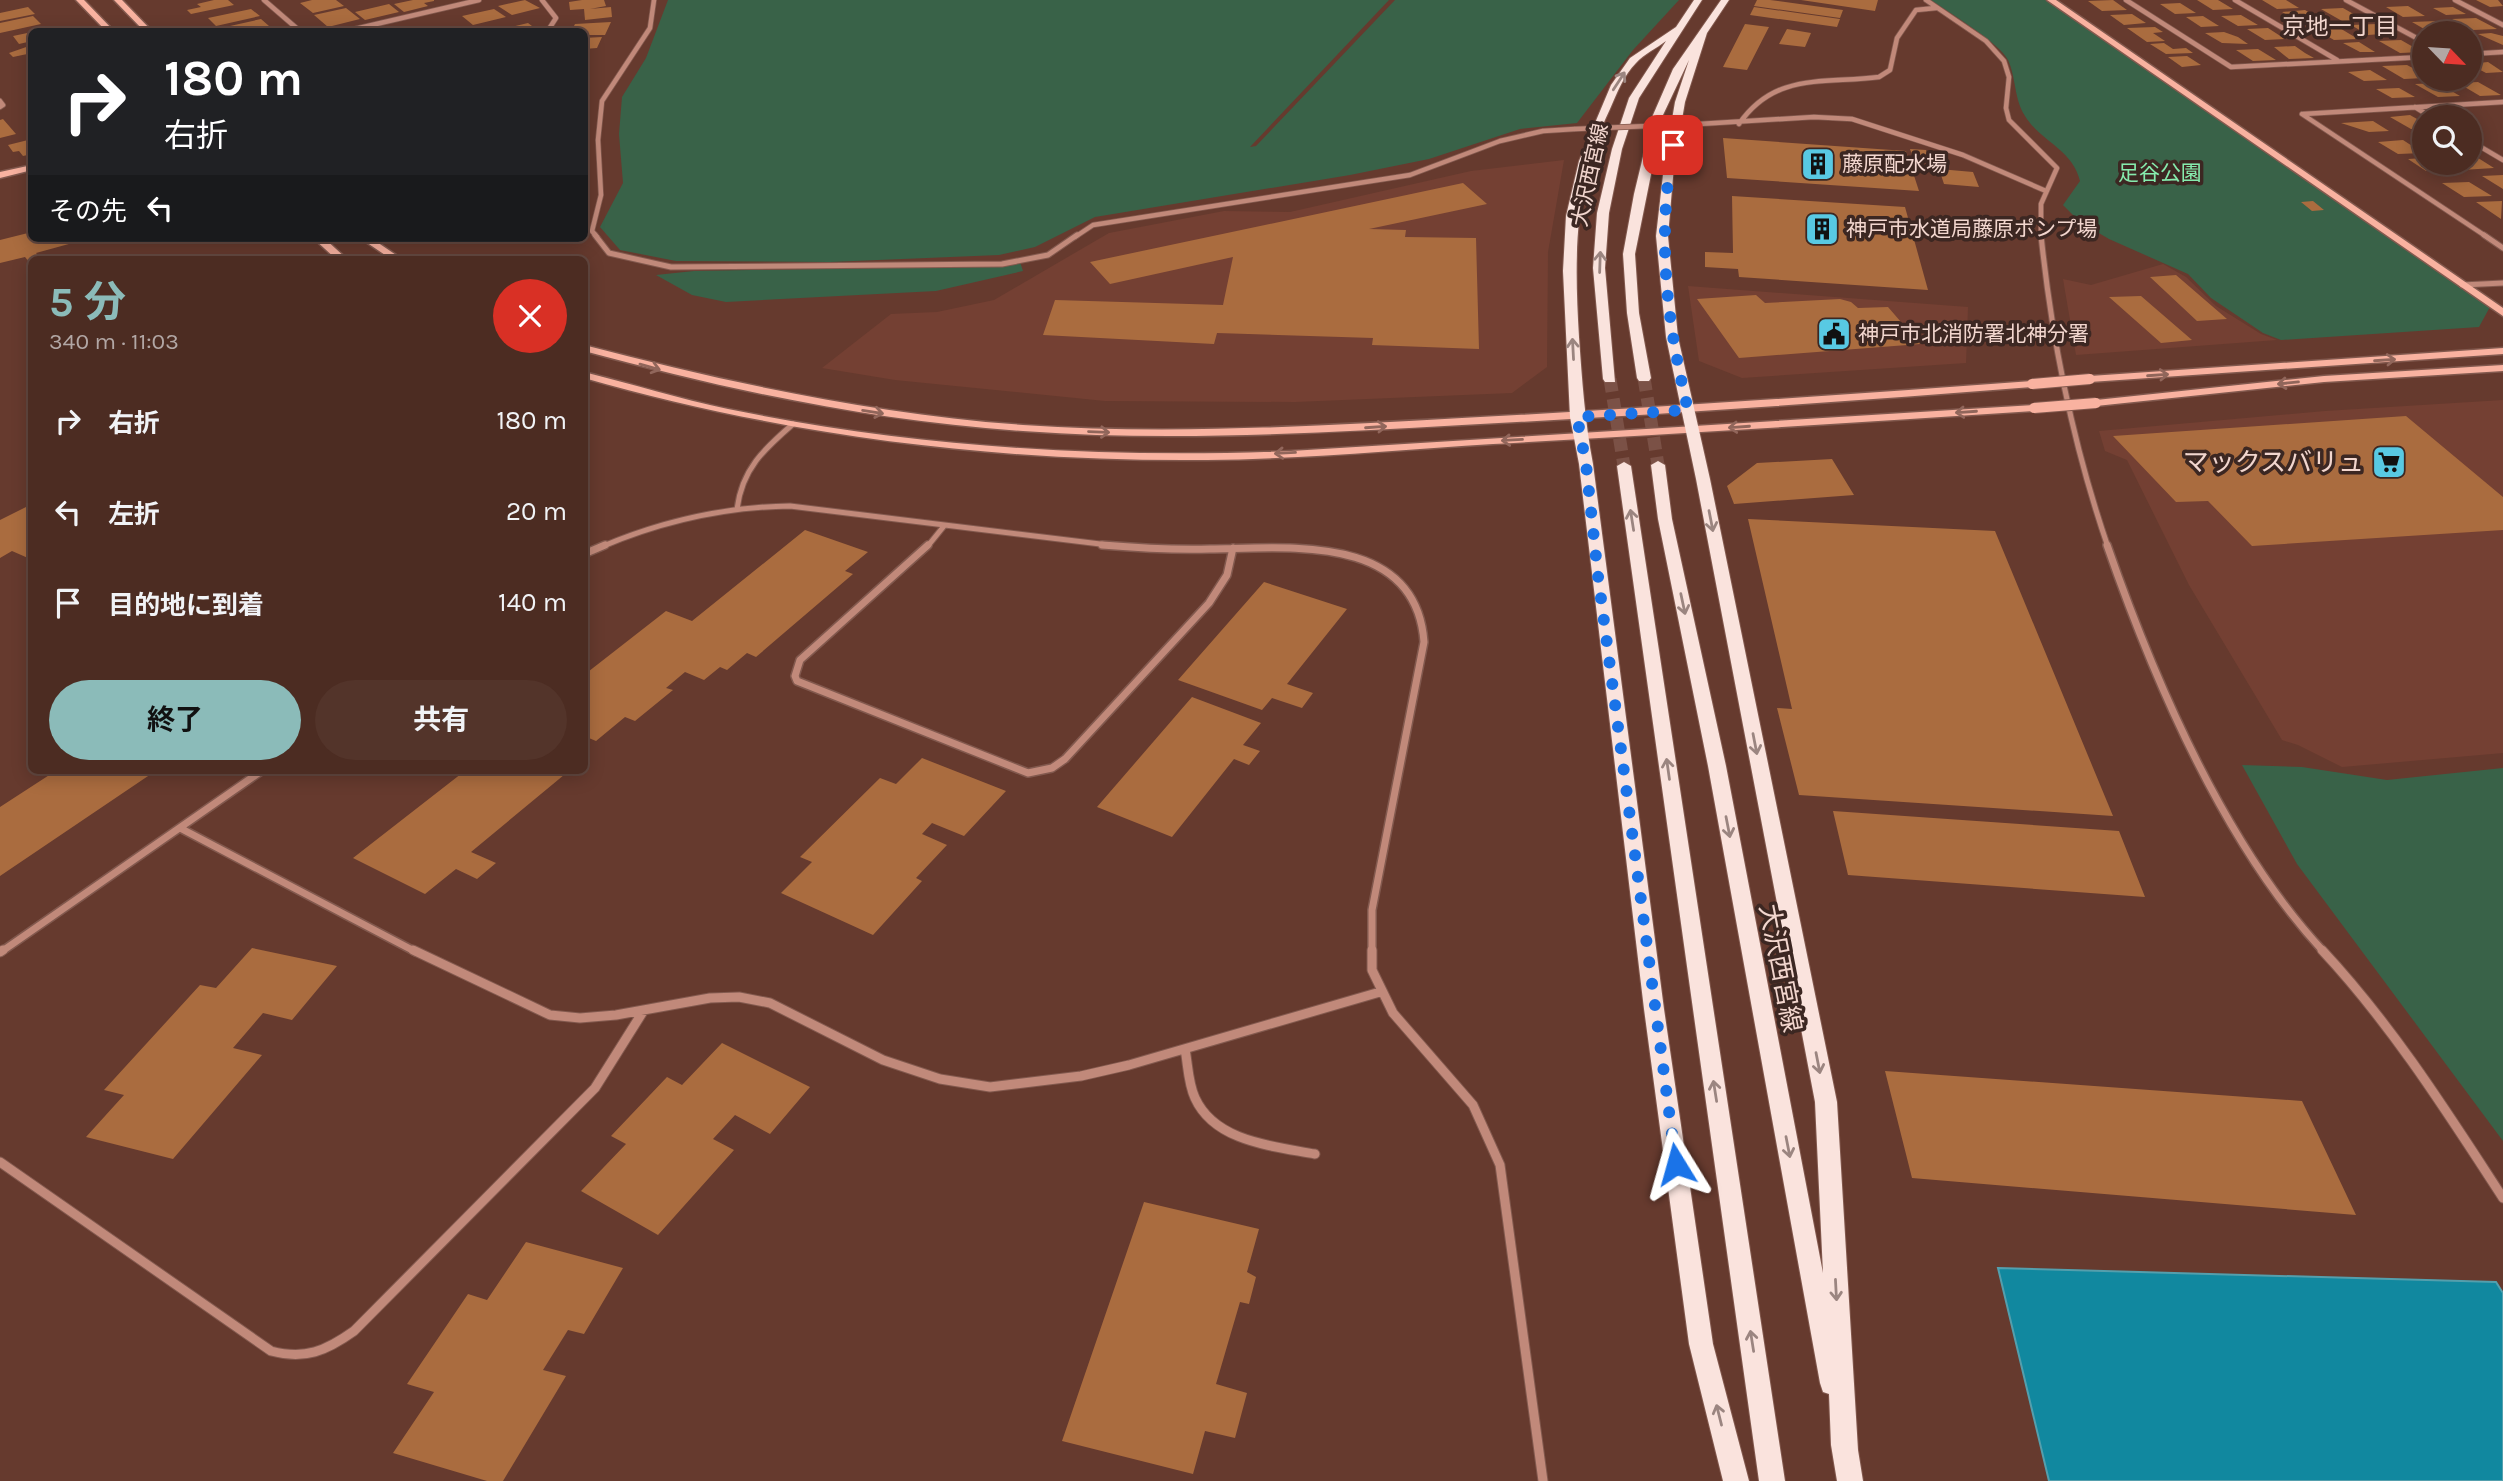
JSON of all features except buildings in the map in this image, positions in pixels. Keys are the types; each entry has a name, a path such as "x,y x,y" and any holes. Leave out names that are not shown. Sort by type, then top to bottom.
{"main road":[{"name":"大沢西宮線","path":"1611,379 1600,268 1603,213 1617,149 1634,98 1698,0"},
{"path":"1643,378 1633,313 1631,242 1658,115 1678,69 1725,0"},
{"path":"1704,28 1680,102 1662,236 1672,337 1826,1102 1845,1453"},
{"path":"1678,29 1647,48 1616,85 1584,161 1572,216 1569,271 1578,427 1586,464 1642,915 1701,1344 1736,1481"},
{"name":"大沢西宮線","path":"1658,465 1665,519 1717,766 1850,1481"},
{"path":"1624,466 1772,1481"}],"street":[{"path":"80,0 108,28"},
{"path":"118,0 146,28"},
{"path":"266,0 297,28"},
{"path":"359,28 479,0"},
{"path":"542,0 556,18 550,28"},
{"path":"654,0 650,28 633,50 602,101 598,140 601,195 592,231 609,253 671,267 1002,264 1048,255 1093,225 1410,175 1512,137 1575,130 1739,124 1814,117 1852,120 1964,155 2046,191"},
{"path":"1926,0 1990,44 2004,59 2009,72 2006,111 2009,120 2057,168 2057,179 2041,200 2043,255 2051,322 2074,436 2099,520 2164,692 2238,838 2277,897 2363,995 2410,1056 2503,1198"},
{"path":"2051,0 2503,313"},
{"path":"2126,0 2231,67 2412,58"},
{"path":"2235,0 2339,61"},
{"path":"2346,0 2412,36"},
{"path":"2455,0 2503,24"},
{"path":"1739,124 1746,110 1764,94 1784,85 1879,77 1890,70 1890,50 1897,35 1916,10 1936,8"},
{"path":"2482,53 2503,52"},
{"path":"0,101 3,105 0,107"},
{"path":"2450,105 2503,102"},
{"path":"2412,107 2302,114 2503,248"},
{"path":"2482,148 2503,160"},
{"path":"0,175 28,168"},
{"path":"323,242 339,256"},
{"path":"371,242 392,256"},
{"path":"2461,285 2503,283"},
{"path":"588,349 673,374 875,413 1052,431 1168,434 1578,427 1691,430 2034,408 2324,379 2503,368"},
{"path":"588,376 716,410 793,424 954,445 1173,457 1578,427 1688,410 2503,351"},
{"path":"737,509 745,470 793,424"},
{"path":"588,552 649,528 737,509 769,506 826,507 944,526 1110,546 1324,550 1388,572 1406,587 1423,623 1423,642 1373,910 1372,970 1380,992 1407,1031 1434,1057 1473,1105 1500,1165 1542,1481"},
{"path":"944,526 919,556 800,660 795,676 797,681 1028,773 1052,768 1065,759 1192,621 1222,586 1233,548"},
{"path":"0,952 257,774"},
{"path":"180,828 427,957 550,1015 580,1018 710,998 739,997 770,1003 883,1060 940,1079 990,1087 1081,1076 1185,1049 1380,992"},
{"path":"0,1162 271,1351 295,1358 314,1355 332,1349 354,1331 595,1088 644,1010"},
{"path":"1185,1049 1194,1096 1203,1112 1224,1130 1315,1154"}],"shaded area":[{"path":"1564,160 1548,252 1547,367 1512,393 1295,402 1105,401 895,380 822,368 891,314 937,312 994,300 1109,233 1224,211 1290,212 1471,171"},
{"path":"2163,264 2186,277 2216,306 2261,334 2277,340 2076,355 2063,279 2091,285"},
{"path":"1688,286 1968,307 1966,363 1742,378 1699,361"},
{"path":"2503,400 2503,753 2342,767 2282,740 2189,585 2127,460 2105,451 2099,431 2325,411"}],"green space":[{"path":"668,0 1389,0 1250,147 1256,146 1395,0 1679,0 1633,50 1577,123 1520,129 1429,159 1350,175 1095,217 1035,247 999,255 830,262 676,261 620,250 600,227 623,183 619,134 622,97 646,58"},
{"name":"足谷公園","path":"1931,0 2050,0 2491,305 2479,327 2281,340 2263,333 2211,298 2188,274 2109,239 2080,222 2063,205 2080,181 2076,170 2063,153 2039,133 2025,116 2008,60 1985,37"},
{"path":"1020,262 1023,271 936,291 726,302 692,295 656,275 694,271 1001,266"},
{"path":"2242,765 2302,767 2387,780 2503,768 2503,1141 2297,864"}],"water":[{"path":"1998,1268 2496,1282 2503,1293 2503,1481 2049,1481"}],"tunnel":[{"path":"1644,378 1658,465"},
{"path":"1610,379 1624,466"}],"place":[{"name":"藤原配水場","path":"1818,164"},
{"name":"神戸市水道局藤原ポンプ場","path":"1822,229"},
{"name":"神戸市北消防署北神分署","path":"1834,334"},
{"name":"マックスバリュ","path":"2389,462"}],"district":[{"name":"京地一丁目","path":"2340,26"}],"route":[{"path":"1673,145 1662,236 1672,337 1688,410 1577,417 1586,464 1598,576 1676,1164"}]}
